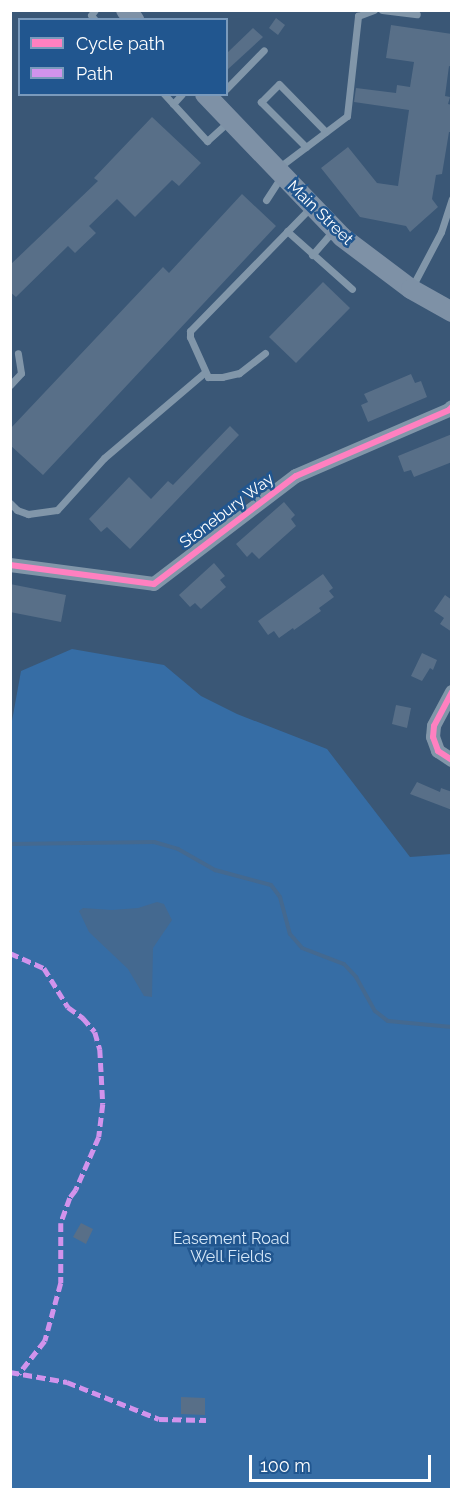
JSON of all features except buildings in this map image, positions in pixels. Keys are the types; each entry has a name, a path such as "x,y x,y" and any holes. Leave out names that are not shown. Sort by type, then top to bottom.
{"main road":[{"name":"Main Street","path":"207,96 335,230 411,289 452,312"}],"street":[{"name":"Stonebury Way","path":"10,565 154,584 296,476 452,407"},
{"path":"452,692 434,726 433,736 438,751 452,760"}],"lane":[{"path":"266,200 279,172 306,147 347,116 358,16 374,10"},
{"path":"382,10 417,14"},
{"path":"228,86 264,50"},
{"path":"306,147 261,102 279,84 326,132"},
{"path":"166,96 207,141 229,120"},
{"path":"173,104 180,96"},
{"path":"411,289 441,232 452,199"},
{"path":"265,354 239,373 215,378 204,373 190,337 192,327 312,206"},
{"path":"312,255 335,230"},
{"path":"287,231 352,290"},
{"path":"10,385 21,373 18,353"},
{"path":"10,503 17,510 28,514 57,510 104,458 204,373"}],"green space":[{"name":"Easement Road Well Fields","path":"72,649 164,665 201,696 237,714 327,749 410,857 451,854 451,1489 11,1489 10,732 21,671"}],"shaded area":[{"path":"157,902 164,904 172,920 153,948 152,997 144,996 128,969 89,932 79,911 83,908 112,910 138,908"}],"waterway":[{"path":"10,844 154,842 178,849 215,870 271,885 280,897 290,934 302,948 344,964 356,977 375,1011 388,1021 452,1027"}],"marked path":[{"path":"10,953 44,968 68,1007 83,1018 95,1032 100,1049 103,1104 99,1137 76,1190 70,1198 61,1223 61,1283 45,1341 19,1374"},
{"path":"10,1372 67,1382 159,1419 206,1420"}],"cycle path":[{"path":"10,565 154,584 296,476 452,407"},
{"path":"452,692 434,726 433,737 438,751 452,760"}]}
